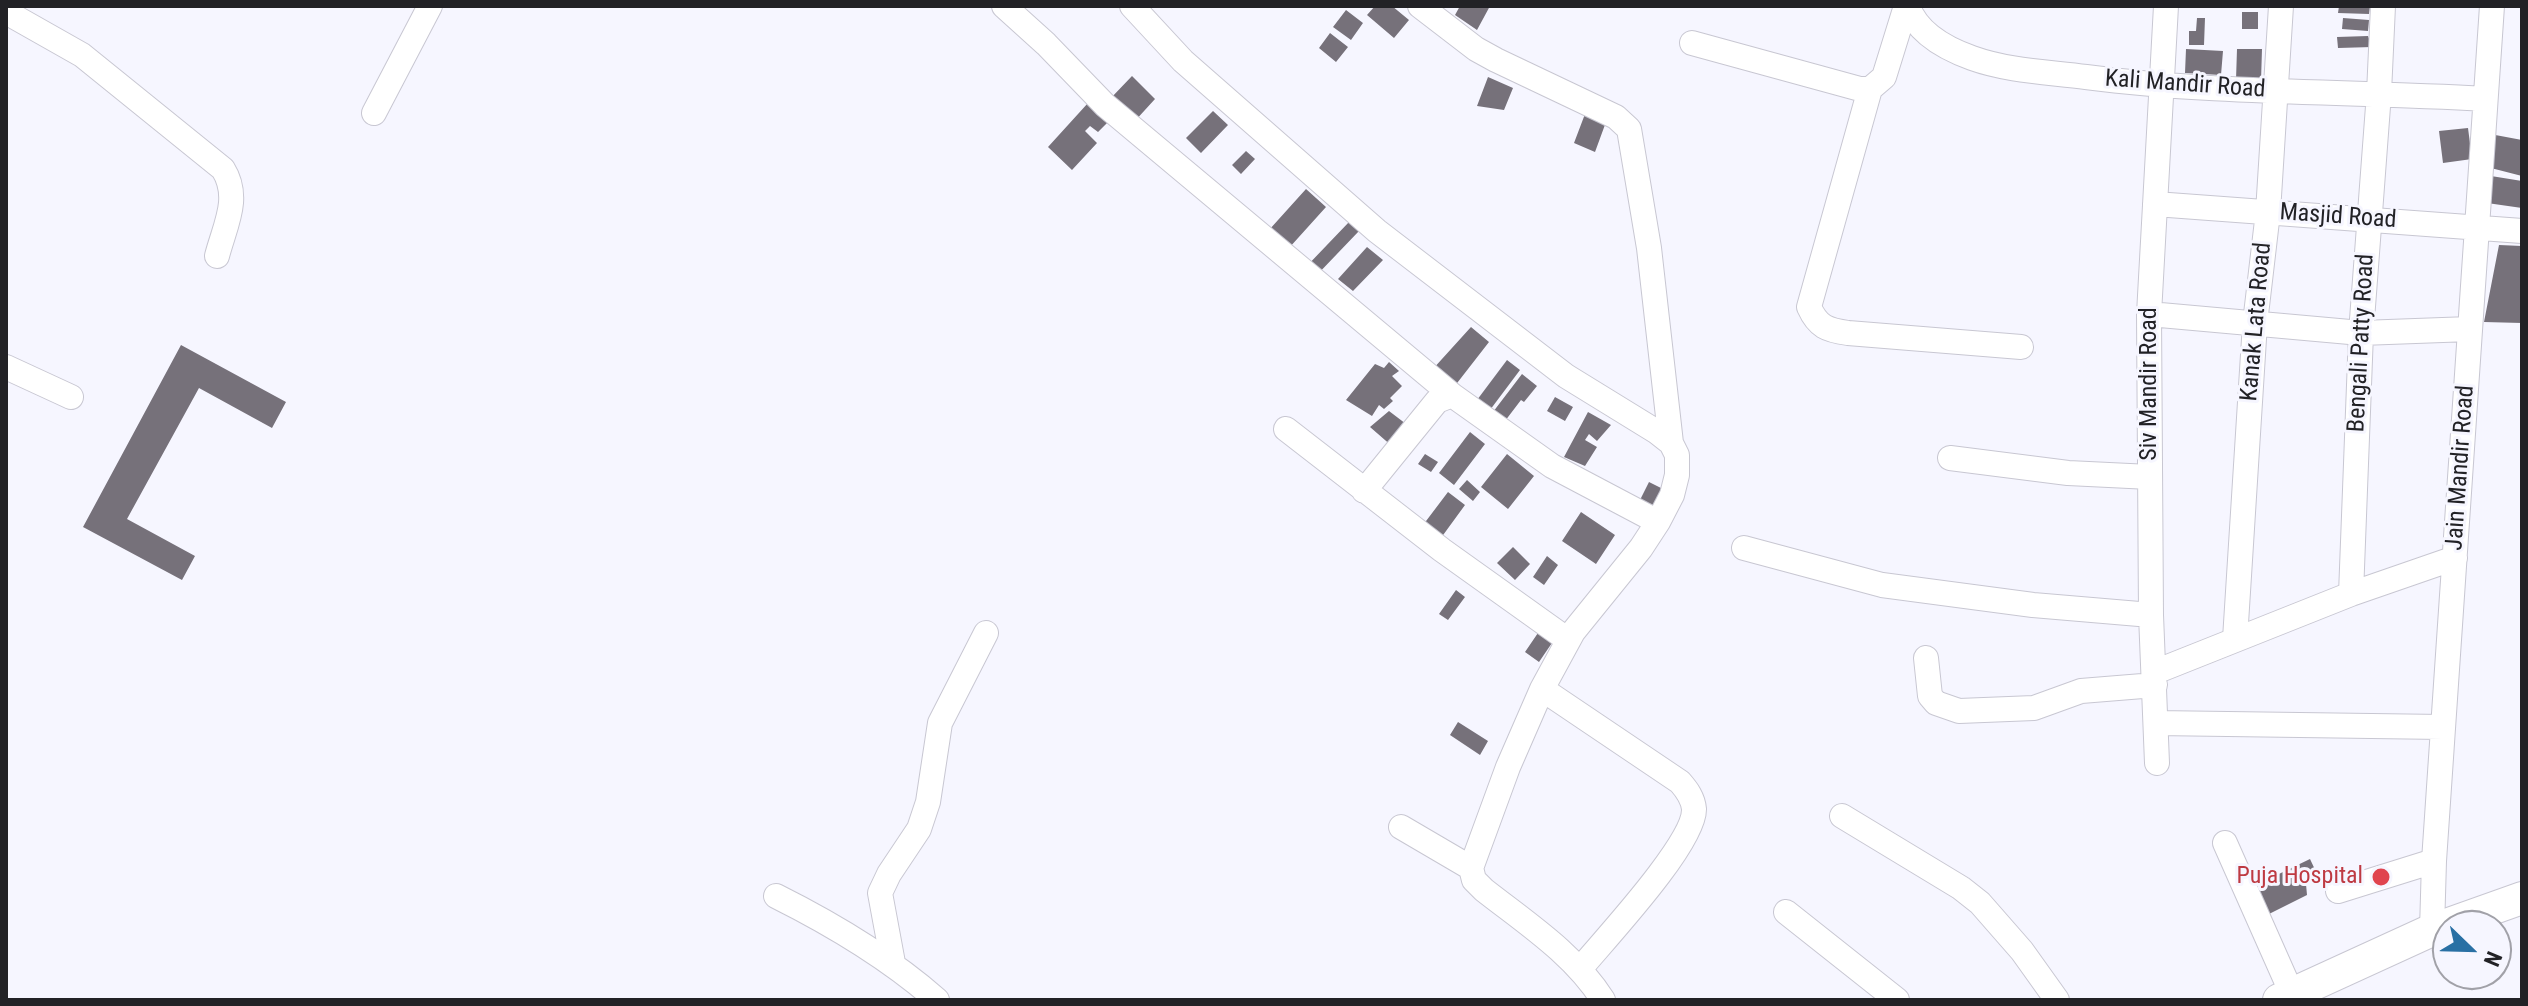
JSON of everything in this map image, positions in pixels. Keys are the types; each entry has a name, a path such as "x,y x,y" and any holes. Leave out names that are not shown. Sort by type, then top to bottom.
{"main road":[{"path":"2488,910 2522,898"},
{"path":"2286,997 2432,930"}],"street":[{"path":"374,113 430,6"},
{"path":"1004,6 1117,115 1452,395 1552,466 1658,522"},
{"path":"1132,6 1183,61 1377,231 1566,376 1671,443"},
{"path":"1420,6 1476,49 1616,117 1629,129 1649,248 1671,443 1677,455 1677,475 1672,495 1658,522 1568,640 1542,689 1508,767 1471,868 1474,880 1580,969 1603,1000"},
{"path":"1907,6 1884,77 1870,89 1809,307 1815,320 1823,327 1848,333 2021,347"},
{"name":"Kali Mandir Road","path":"1907,6 1926,33 1938,42 1972,58 2007,67 2161,86 2485,99"},
{"name":"Siv Mandir Road","path":"2157,763 2151,615 2149,314 2166,6"},
{"name":"Kanak Lata Road","path":"2235,639 2255,323 2268,212 2281,6"},
{"name":"Bengali Patty Road","path":"2351,594 2361,333 2383,6"},
{"name":"Jain Mandir Road","path":"2433,910 2492,6"},
{"path":"6,12 82,55 223,169 231,183 233,195 217,256"},
{"path":"1692,43 1860,89 1870,89"},
{"name":"Masjid Road","path":"2155,204 2522,231"},
{"path":"2149,314 2361,333 2470,329"},
{"path":"6,367 71,397"},
{"path":"1364,491 1437,401 1452,395"},
{"path":"1286,429 1364,491 1568,640"},
{"path":"1950,458 2068,473 2150,477"},
{"path":"1744,548 1882,585 2033,605 2151,615"},
{"path":"1926,658 1930,696 1936,703 1959,711 2034,708 2081,691 2155,678 2235,639 2455,558"},
{"path":"893,963 880,893 919,829 928,802 940,723 986,633"},
{"path":"1542,689 1680,782 1688,790 1694,810 1684,837 1668,862 1580,969"},
{"path":"2156,723 2443,727"},
{"path":"1842,816 1961,888 1980,903 2022,951 2057,1000"},
{"path":"1401,827 1471,868"},
{"path":"2225,843 2286,997"},
{"path":"2338,891 2434,861"},
{"path":"776,896 824,919 893,963 937,1000"},
{"path":"1786,912 1897,1000"}],"building":[{"path":"1375,6 1392,6 1409,20 1394,38 1367,15"},
{"path":"1460,6 1490,6 1477,30 1455,15"},
{"path":"2339,6 2370,6 2369,14 2338,13"},
{"path":"1346,10 1363,23 1351,40 1333,27"},
{"path":"2242,12 2258,12 2258,29 2242,29"},
{"path":"2197,18 2205,18 2204,45 2189,45 2189,31 2196,31"},
{"path":"2343,18 2369,20 2368,31 2342,29"},
{"path":"1330,33 1348,47 1336,62 1319,48"},
{"path":"2368,36 2372,47 2338,48 2337,37"},
{"path":"2186,49 2223,51 2221,75 2185,73"},
{"path":"2237,49 2262,49 2261,81 2236,80"},
{"path":"1132,76 1155,99 1134,122 1110,99"},
{"path":"1488,77 1513,88 1504,110 1477,106"},
{"path":"1088,103 1108,122 1098,132 1090,126 1085,131 1097,143 1072,170 1048,147"},
{"path":"1213,111 1228,125 1201,153 1186,138"},
{"path":"1585,114 1606,122 1595,152 1574,143"},
{"path":"2468,128 2472,159 2443,163 2439,131"},
{"path":"2490,134 2522,140 2522,176 2487,167"},
{"path":"1246,151 1255,159 1241,174 1232,165"},
{"path":"2491,176 2522,181 2522,208 2487,203"},
{"path":"1306,189 1326,207 1289,248 1269,230"},
{"path":"1349,222 1359,231 1314,278 1304,269"},
{"path":"2499,245 2522,246 2522,323 2484,322"},
{"path":"1367,247 1383,260 1353,291 1338,279"},
{"path":"1471,327 1489,342 1454,387 1432,370"},
{"path":"181,345 286,402 272,428 199,388 127,519 195,556 182,580 83,527"},
{"path":"1507,360 1520,370 1490,410 1477,400"},
{"path":"1389,362 1399,371 1392,376 1402,386 1384,409 1379,405 1372,416 1346,400 1375,364 1384,368"},
{"path":"1522,374 1537,386 1505,421 1493,412"},
{"path":"1555,397 1573,407 1565,421 1547,411"},
{"path":"1389,411 1410,427 1393,447 1370,427"},
{"path":"1588,412 1611,425 1597,441 1589,434 1585,440 1597,447 1585,466 1564,457"},
{"path":"1470,432 1485,444 1454,485 1439,473"},
{"path":"1425,454 1438,462 1431,472 1418,464"},
{"path":"1507,454 1534,476 1508,509 1481,487"},
{"path":"1467,480 1480,492 1473,501 1459,489"},
{"path":"1649,482 1667,491 1655,513 1638,504"},
{"path":"1448,492 1465,505 1438,542 1420,529"},
{"path":"1581,512 1615,535 1596,564 1562,541"},
{"path":"1513,547 1530,564 1515,580 1497,563"},
{"path":"1547,556 1558,565 1544,585 1533,577"},
{"path":"1456,590 1465,597 1448,620 1439,614"},
{"path":"1540,630 1554,640 1539,662 1525,652"},
{"path":"1458,722 1488,741 1480,755 1450,735"},
{"path":"2310,859 2318,876 2306,884 2307,895 2265,916 2256,885"}],"place":[{"name":"Puja Hospital","path":"2381,877"}]}
